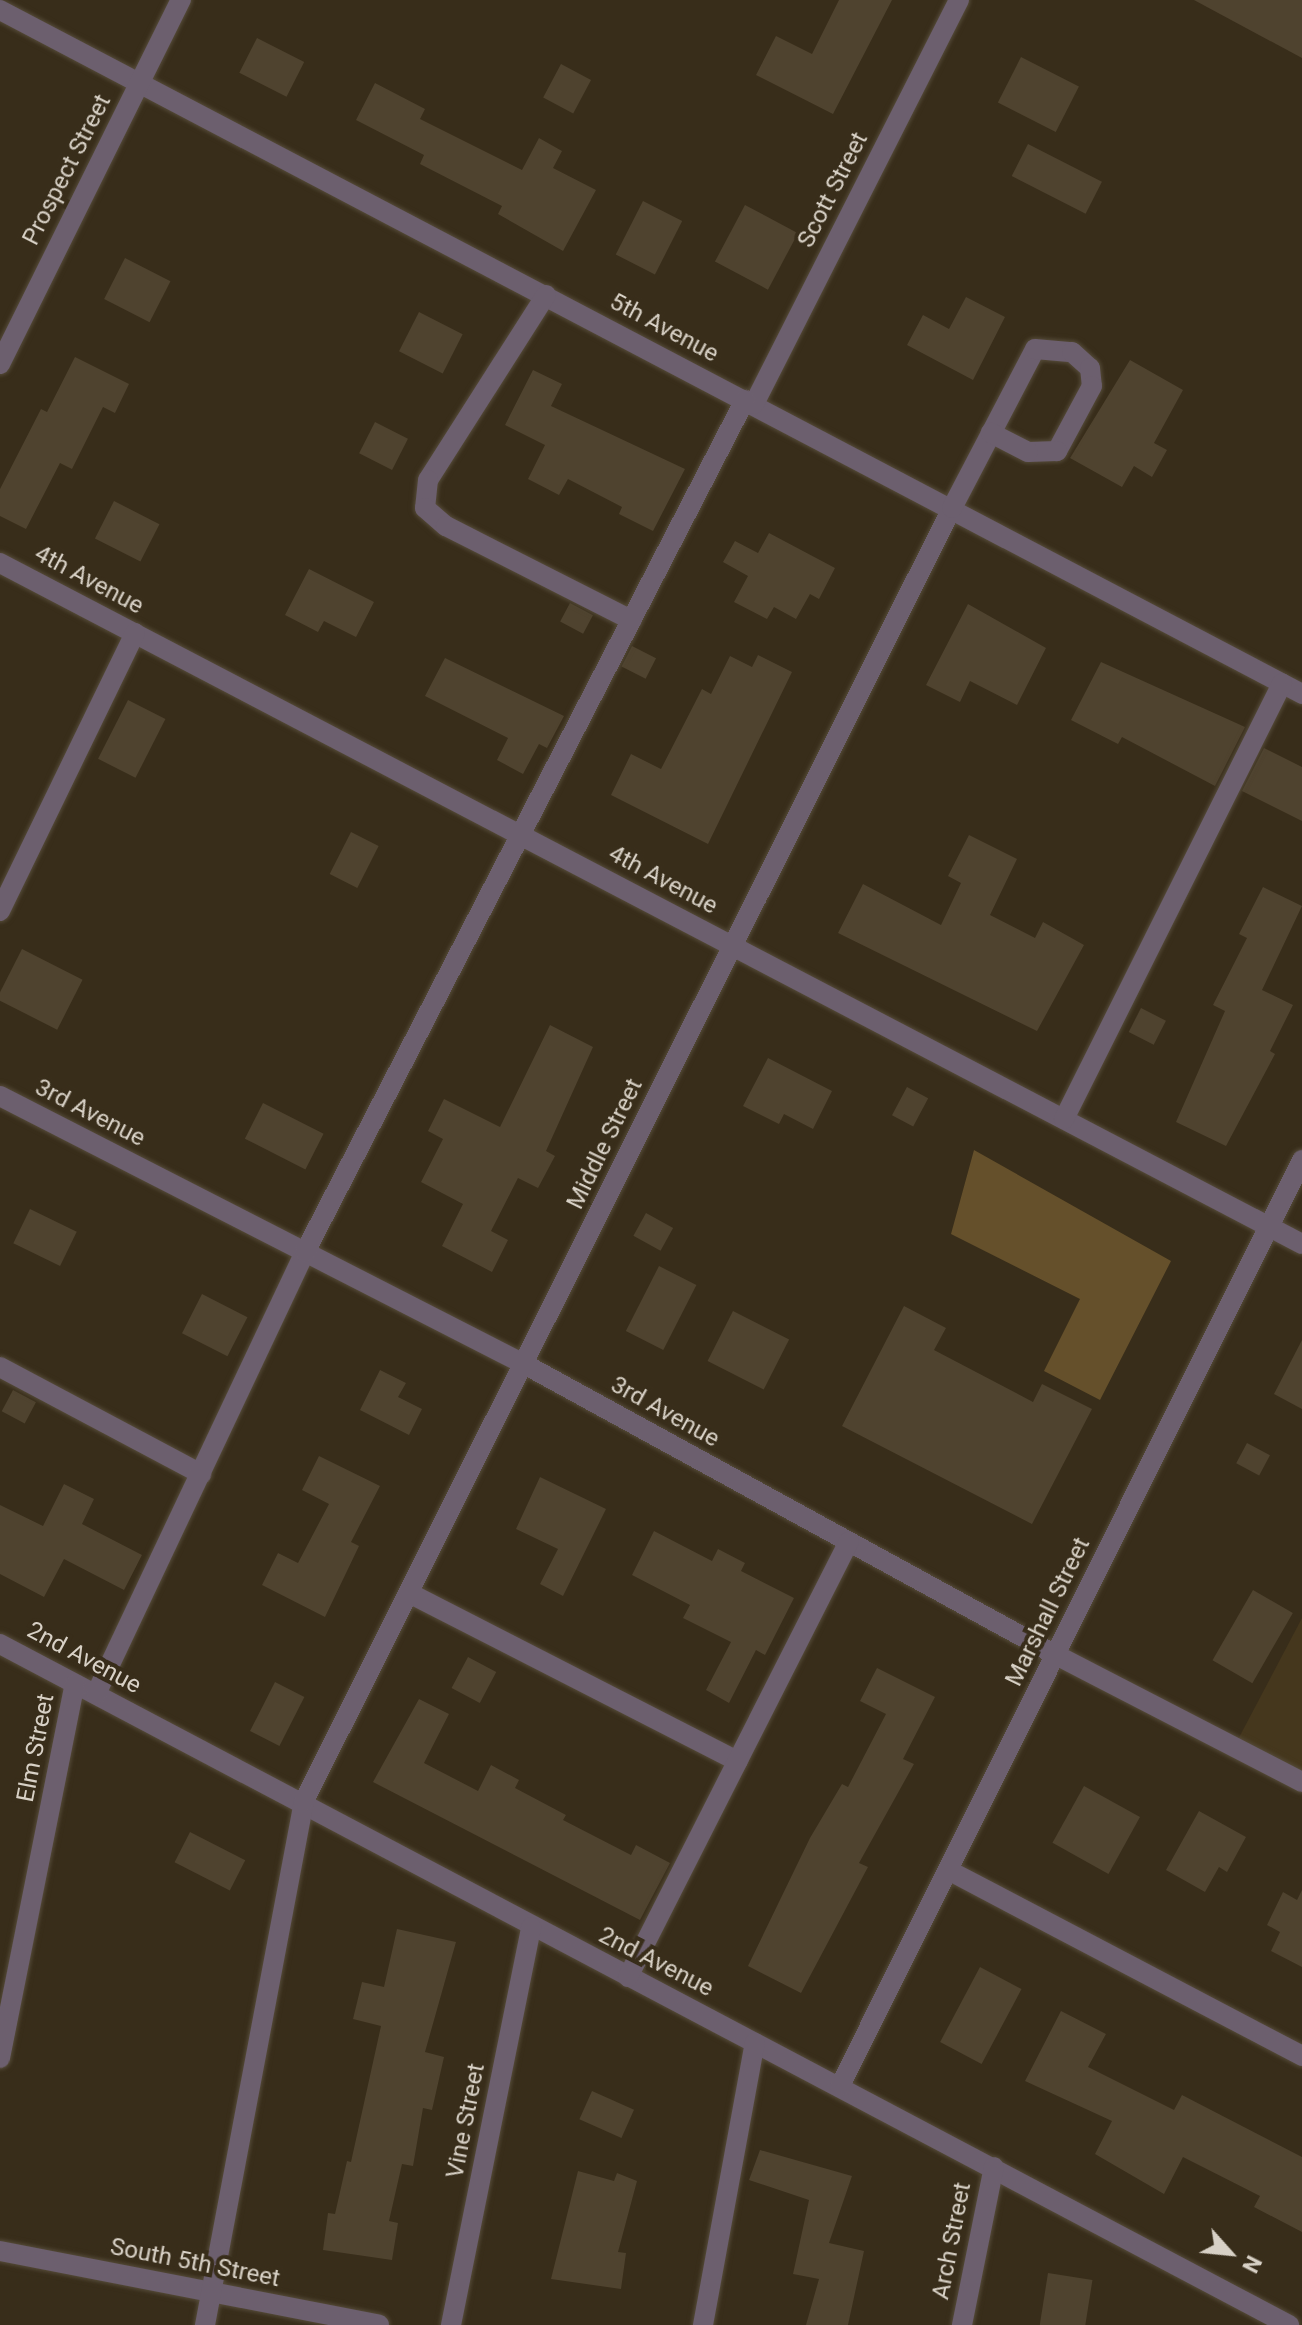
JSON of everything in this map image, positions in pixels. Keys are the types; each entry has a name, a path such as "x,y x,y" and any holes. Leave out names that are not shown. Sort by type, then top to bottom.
{"street":[{"name":"Prospect Street","path":"0,364 181,0"},
{"name":"Scott Street","path":"96,1694 305,1252 631,620 750,402 959,0"},
{"name":"5th Avenue","path":"0,10 1302,694"},
{"path":"546,295 428,480 425,508 446,526 631,620"},
{"name":"Middle Street","path":"205,2325 304,1801 526,1365 732,945 952,508 991,433 1035,349 1072,352 1090,368 1092,386 1057,451 1028,452 991,433"},
{"name":"4th Avenue","path":"0,563 1302,1244"},
{"path":"0,911 135,633"},
{"path":"1064,1119 1282,683"},
{"name":"3rd Avenue","path":"0,1096 526,1365 1056,1655 1302,1782"},
{"name":"Marshall Street","path":"840,2086 1302,1160"},
{"path":"0,1367 201,1474"},
{"path":"628,1977 849,1542"},
{"path":"409,1593 738,1761"},
{"name":"2nd Avenue","path":"0,1644 304,1801 531,1927 840,2086 1289,2325"},
{"name":"Elm Street","path":"0,2058 75,1684"},
{"path":"948,1870 1302,2056"},
{"name":"Vine Street","path":"451,2325 531,1927"},
{"path":"703,2325 755,2043"},
{"name":"Arch Street","path":"962,2325 994,2167"},
{"name":"South 5th Street","path":"0,2251 379,2325"}],"shaded area":[{"path":"974,1150 1171,1261 1100,1400 1044,1371 1080,1299 951,1234"},
{"path":"1302,1618 1302,1782 1234,1747"}],"building":[{"path":"839,0 892,0 833,114 756,75 776,36 812,54"},
{"path":"1194,0 1302,0 1302,58"},
{"path":"257,38 304,62 287,97 239,73"},
{"path":"1021,57 1079,87 1056,132 998,102"},
{"path":"561,64 591,80 573,114 543,98"},
{"path":"375,83 425,109 420,119 522,170 539,138 562,151 553,168 596,190 563,251 498,214 502,206 420,164 424,155 356,120"},
{"path":"1028,144 1102,182 1086,214 1012,176"},
{"path":"643,201 682,221 655,274 616,254"},
{"path":"745,205 798,233 768,290 715,262"},
{"path":"125,258 170,281 150,322 104,299"},
{"path":"966,297 1005,317 973,380 907,345 923,315 949,329"},
{"path":"419,312 463,334 443,373 399,351"},
{"path":"75,357 129,384 115,413 103,407 72,469 60,463 26,529 0,516 0,489 41,409 47,412"},
{"path":"1130,360 1183,390 1154,443 1167,450 1152,477 1134,466 1122,487 1070,458"},
{"path":"533,370 562,384 551,406 685,469 653,531 619,514 622,507 568,479 559,495 528,479 545,445 505,425"},
{"path":"375,422 408,439 392,470 359,453"},
{"path":"114,501 159,524 140,562 95,538"},
{"path":"769,533 835,568 819,599 810,594 796,619 774,607 767,619 734,602 748,576 723,562 735,541 758,553"},
{"path":"309,569 374,602 356,637 324,621 318,632 285,615"},
{"path":"570,603 593,615 583,634 560,622"},
{"path":"968,604 1046,648 1017,705 970,681 960,702 926,685"},
{"path":"632,646 656,658 646,679 622,666"},
{"path":"758,655 792,672 708,844 611,795 631,754 661,769 702,689 711,694 730,656 752,667"},
{"path":"445,658 564,716 547,748 539,744 523,774 497,760 508,738 425,696"},
{"path":"1101,662 1245,727 1215,786 1122,737 1118,744 1071,720"},
{"path":"128,700 165,719 135,778 98,759"},
{"path":"1264,748 1302,767 1302,821 1242,791"},
{"path":"351,832 379,846 357,888 330,874"},
{"path":"969,835 1017,859 990,915 1035,938 1043,922 1084,945 1037,1031 838,933 863,884 941,925 961,883 948,876"},
{"path":"1263,887 1302,906 1262,990 1293,1005 1270,1051 1275,1054 1226,1146 1176,1122 1225,1011 1213,1005 1247,938 1239,934"},
{"path":"22,949 83,980 57,1030 0,1001 0,992"},
{"path":"1141,1008 1166,1021 1154,1045 1129,1032"},
{"path":"550,1025 593,1047 546,1151 555,1156 538,1188 518,1178 491,1231 508,1240 492,1272 442,1246 463,1204 421,1182 443,1139 428,1131 444,1099 500,1127"},
{"path":"768,1058 832,1091 813,1129 784,1114 779,1124 743,1106"},
{"path":"907,1087 928,1098 913,1127 892,1115"},
{"path":"263,1103 324,1134 305,1170 245,1139"},
{"path":"30,1209 77,1232 60,1266 13,1243"},
{"path":"646,1213 673,1228 661,1251 633,1236"},
{"path":"659,1266 696,1285 663,1350 626,1331"},
{"path":"202,1294 247,1317 227,1356 182,1333"},
{"path":"904,1306 946,1328 934,1350 1033,1402 1042,1384 1092,1409 1032,1524 842,1426"},
{"path":"733,1311 789,1340 764,1389 708,1361"},
{"path":"1302,1340 1302,1409 1274,1394"},
{"path":"380,1370 406,1383 398,1397 422,1409 409,1435 360,1410"},
{"path":"13,1390 36,1402 25,1423 2,1411"},
{"path":"1247,1443 1270,1455 1259,1476 1236,1463"},
{"path":"319,1456 380,1486 351,1542 359,1546 325,1617 262,1585 278,1553 298,1563 329,1504 302,1490"},
{"path":"540,1477 606,1509 563,1596 540,1584 558,1549 516,1529"},
{"path":"64,1484 94,1499 82,1524 142,1555 124,1590 64,1559 44,1597 0,1574 0,1505 43,1526"},
{"path":"654,1531 712,1561 718,1549 745,1563 741,1571 794,1598 765,1655 756,1650 729,1703 706,1690 731,1642 683,1618 690,1605 632,1575"},
{"path":"1253,1590 1293,1613 1252,1683 1212,1660"},
{"path":"468,1657 496,1672 480,1703 452,1688"},
{"path":"877,1668 935,1697 903,1759 914,1764 859,1863 868,1867 801,1993 748,1966 810,1838 842,1784 848,1787 886,1714 860,1701"},
{"path":"275,1682 304,1697 279,1746 250,1731"},
{"path":"419,1699 449,1714 424,1763 478,1791 491,1765 519,1780 515,1788 566,1815 563,1820 631,1855 636,1845 670,1863 640,1920 373,1782"},
{"path":"1084,1786 1140,1817 1108,1874 1052,1843"},
{"path":"1199,1811 1246,1837 1227,1872 1219,1867 1205,1892 1166,1870"},
{"path":"190,1832 245,1860 230,1890 175,1862"},
{"path":"1302,1890 1302,1967 1271,1951 1280,1932 1267,1925 1283,1892 1297,1900"},
{"path":"397,1929 456,1942 425,2052 444,2057 432,2110 423,2108 413,2166 402,2164 389,2221 398,2223 392,2260 323,2250 328,2213 335,2214 347,2161 351,2162 381,2026 353,2019 362,1982 384,1987"},
{"path":"980,1967 1021,1989 982,2064 940,2042"},
{"path":"1061,2011 1106,2034 1088,2067 1174,2110 1182,2095 1302,2157 1302,2232 1254,2207 1260,2196 1183,2157 1164,2194 1095,2154 1112,2121 1025,2081"},
{"path":"592,2091 634,2110 621,2138 579,2119"},
{"path":"760,2150 852,2176 829,2243 864,2251 848,2325 806,2325 819,2279 793,2274 809,2200 749,2180"},
{"path":"578,2171 614,2181 617,2173 637,2181 618,2252 626,2253 621,2289 551,2279"},
{"path":"1048,2273 1092,2280 1085,2325 1040,2325"}]}
